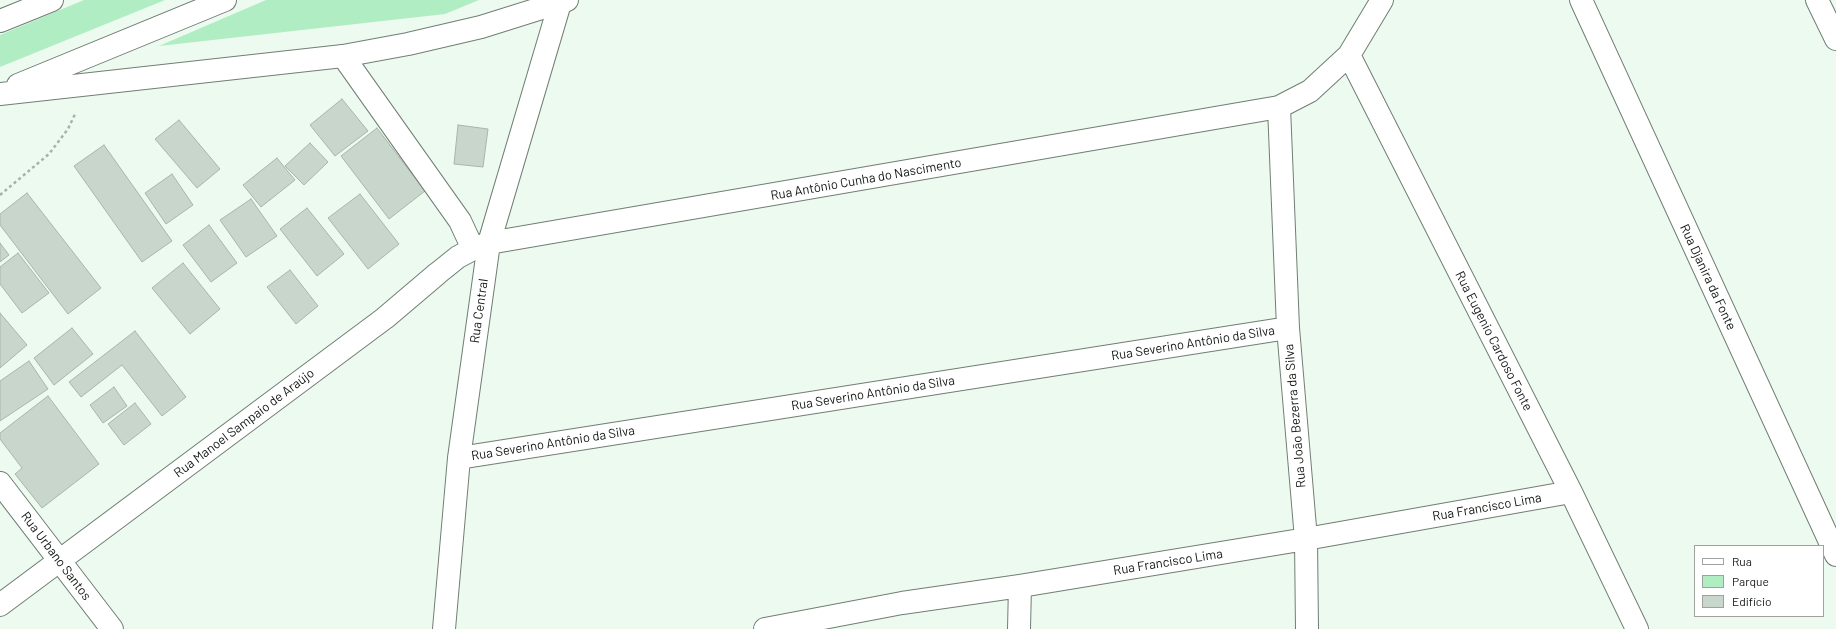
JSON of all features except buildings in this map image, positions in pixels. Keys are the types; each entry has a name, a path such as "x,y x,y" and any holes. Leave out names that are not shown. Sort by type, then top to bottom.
{"main road":[{"path":"0,21 52,0"},
{"path":"0,94 225,0"},
{"name":"Rua Antônio Cunha do Nascimento","path":"481,246 1279,107 1310,90 1349,55 1382,0"},
{"name":"Rua Djanira da Fonte","path":"1580,0 1836,555"},
{"path":"1817,0 1836,39"},
{"path":"0,94 343,56 408,44 481,27 564,1"},
{"name":"Rua Central","path":"444,629 459,458 481,246 564,1"},
{"name":"Rua Eugenio Cardoso Fonte","path":"1349,55 1571,492 1637,629"},
{"path":"343,56 460,221 468,236 481,246"},
{"name":"Rua João Bezerra da Silva","path":"1279,107 1288,328 1306,539 1307,629"},
{"name":"Rua Manoel Sampaio de Araújo","path":"0,605 386,318 458,257 481,246"},
{"name":"Rua Severino Antônio da Silva","path":"459,458 1288,328"},
{"name":"Rua Urbano Santos","path":"0,483 112,629"},
{"name":"Rua Francisco Lima","path":"765,629 902,603 1020,586 1306,539 1571,492"},
{"path":"1019,629 1020,586"}],"path":[{"path":"0,195 49,154 68,129 89,84"}],"green space":[{"path":"84,0 165,0 0,67 0,35"},
{"path":"266,0 479,0 445,14 159,46"}]}
